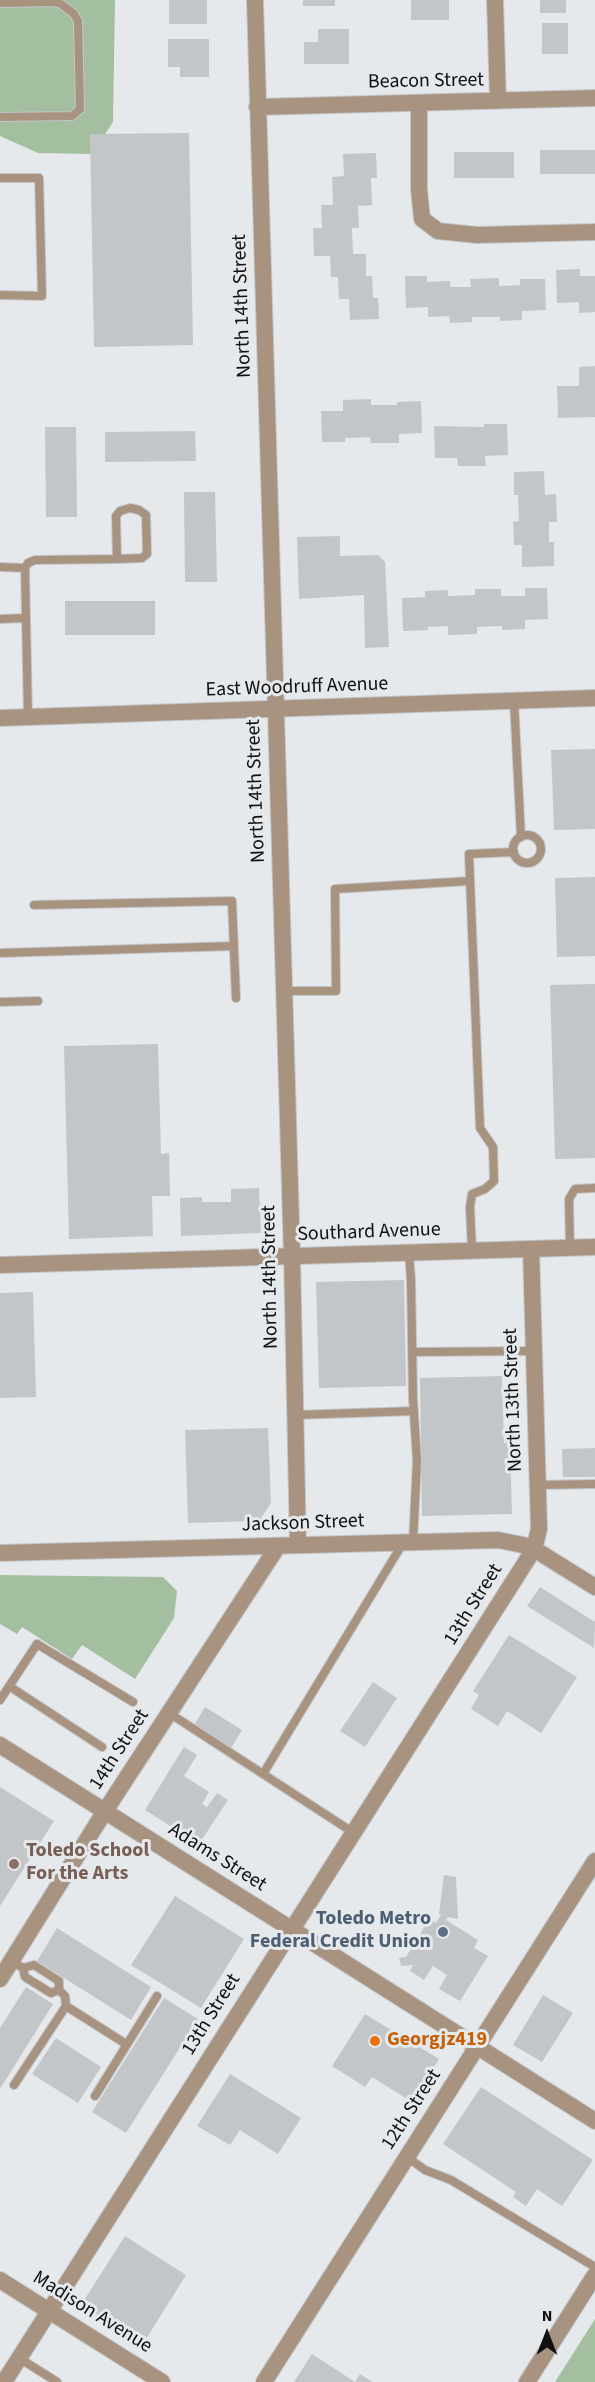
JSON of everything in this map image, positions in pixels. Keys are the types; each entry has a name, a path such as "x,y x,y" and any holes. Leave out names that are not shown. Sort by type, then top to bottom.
{"street":[{"name":"North 14th Street","path":"255,0 292,1256 298,1545"},
{"path":"495,0 498,101"},
{"name":"Beacon Street","path":"257,107 595,98"},
{"path":"419,103 419,189 422,219 438,231 477,234 595,232"},
{"name":"East Woodruff Avenue","path":"0,718 275,711 595,698"},
{"name":"Southard Avenue","path":"0,1265 595,1247"},
{"name":"North 13th Street","path":"531,1249 539,1529 534,1549"},
{"name":"Jackson Street","path":"0,1553 498,1540 534,1549 595,1587"},
{"name":"14th Street","path":"0,1979 17,1964 105,1811 278,1546"},
{"name":"13th Street","path":"4,2382 534,1549"},
{"name":"Adams Street","path":"0,1745 595,2121"},
{"name":"12th Street","path":"264,2382 595,1861"},
{"path":"527,2382 595,2275"},
{"name":"Madison Avenue","path":"0,2280 162,2382"}],"lane":[{"path":"0,3 54,2 61,4 74,14 78,21 80,109 72,116 0,117"},
{"path":"0,178 39,178 42,296 0,296"},
{"path":"28,717 25,568 28,563 35,560 117,559 142,558 147,554 146,514 139,510 130,508 120,511 116,516 117,559"},
{"path":"0,567 25,568"},
{"path":"0,619 26,618"},
{"path":"514,701 521,837"},
{"path":"521,837 535,837 540,844 541,853 536,861 527,863 518,860 514,852 515,843 521,837"},
{"path":"472,1251 470,1207 472,1194 485,1190 494,1181 494,1147 480,1128 469,854 514,852"},
{"path":"284,991 336,991 335,889 470,881"},
{"path":"34,905 232,901 236,998"},
{"path":"0,953 234,946"},
{"path":"0,1002 38,1001"},
{"path":"570,1248 569,1198 575,1189 595,1188"},
{"path":"263,1774 408,1543 417,1461 409,1253"},
{"path":"412,1352 534,1351"},
{"path":"295,1415 414,1411"},
{"path":"538,1485 595,1484"},
{"path":"0,1701 37,1644 133,1702"},
{"path":"9,1686 102,1748"},
{"path":"169,1713 354,1833"},
{"path":"17,1964 25,1977 51,1992 59,1990"},
{"path":"14,2085 66,2006 65,1996 59,1990 59,1981 34,1965 17,1964"},
{"path":"95,2096 157,1996"},
{"path":"66,2006 126,2044"},
{"path":"407,2157 425,2170 451,2180 595,2267"},
{"path":"20,2358 57,2382"}],"green space":[{"path":"0,0 115,0 113,122 92,154 38,153 0,136"},
{"path":"0,1575 163,1577 177,1591 174,1618 135,1679 82,1645 72,1659 22,1627 17,1634 0,1624"},
{"path":"595,2319 595,2382 555,2382"}],"building":[{"path":"169,0 207,0 207,24 169,24"},
{"path":"303,0 335,0 335,6 303,6"},
{"path":"411,0 449,0 449,20 411,20"},
{"path":"540,0 566,0 566,13 540,13"},
{"path":"542,23 568,23 568,54 542,54"},
{"path":"318,29 349,29 349,64 304,64 304,42 318,42"},
{"path":"168,39 209,39 209,77 180,77 180,67 168,67"},
{"path":"189,133 193,345 94,347 90,134"},
{"path":"540,150 595,150 595,174 540,174"},
{"path":"454,152 514,152 514,178 454,178"},
{"path":"376,153 377,178 371,178 372,205 358,206 359,228 352,228 353,254 366,254 366,276 372,276 373,298 378,298 379,319 350,320 349,299 339,299 338,277 331,277 330,256 314,256 313,228 322,228 321,205 333,205 332,177 344,176 343,154"},
{"path":"580,269 580,276 595,276 595,312 579,313 579,302 557,303 556,270"},
{"path":"405,276 427,276 427,282 450,281 450,287 471,287 470,279 499,278 499,286 520,285 520,279 545,279 546,310 522,311 522,320 500,321 500,317 472,317 472,322 450,323 449,316 428,317 428,307 406,308"},
{"path":"595,366 595,417 558,418 557,386 579,386 579,367"},
{"path":"371,399 371,405 397,405 397,402 421,401 422,433 399,434 399,443 371,443 370,437 345,438 345,442 322,442 321,411 343,411 343,400"},
{"path":"484,424 507,424 508,455 485,456 486,466 458,466 457,458 435,458 434,426 484,427"},
{"path":"45,427 76,427 77,517 46,517"},
{"path":"195,431 196,461 105,462 105,432"},
{"path":"544,471 545,495 556,494 557,522 549,522 549,542 554,542 554,566 522,567 522,545 514,545 513,522 519,521 518,495 514,495 514,472"},
{"path":"184,492 215,492 217,582 185,582"},
{"path":"340,536 340,556 378,555 385,562 389,647 365,648 364,595 299,599 297,537"},
{"path":"525,588 547,588 548,619 525,620 525,629 502,630 502,626 477,627 477,634 448,635 448,626 403,631 402,598 425,597 425,591 448,590 448,596 475,595 475,589 501,589 501,596 525,596"},
{"path":"65,601 155,601 155,635 65,635"},
{"path":"595,749 595,829 554,830 551,750"},
{"path":"595,877 595,956 557,957 555,878"},
{"path":"595,984 595,1158 555,1159 550,985"},
{"path":"158,1044 161,1154 169,1153 170,1196 152,1196 153,1236 69,1239 64,1046"},
{"path":"259,1188 261,1233 181,1236 180,1198 202,1197 202,1202 231,1202 231,1189"},
{"path":"404,1280 406,1386 319,1388 316,1282"},
{"path":"33,1292 36,1397 0,1398 0,1293"},
{"path":"502,1376 504,1443 510,1443 512,1514 422,1516 420,1378"},
{"path":"268,1428 271,1503 259,1521 188,1523 185,1430"},
{"path":"595,1448 595,1477 563,1477 562,1449"},
{"path":"540,1587 595,1622 594,1648 527,1606"},
{"path":"509,1635 577,1677 541,1733 507,1711 498,1726 471,1709 479,1695 473,1691"},
{"path":"373,1682 397,1698 365,1747 340,1731"},
{"path":"205,1707 242,1730 231,1748 194,1725"},
{"path":"184,1747 197,1755 184,1776 209,1792 202,1804 207,1807 217,1793 228,1800 199,1844 145,1810"},
{"name":"Toledo School For the Arts","path":"0,1787 54,1821 0,1906"},
{"name":"Toledo Metro Federal Credit Union","path":"444,1875 456,1877 458,1919 448,1917 446,1920 478,1940 474,1948 488,1956 460,2001 439,1989 447,1975 433,1966 424,1980 410,1971 413,1965 401,1966 399,1958 406,1957 429,1919 436,1923 441,1915 439,1914"},
{"path":"175,1896 244,1939 201,2008 131,1965"},
{"path":"57,1928 151,1987 131,2020 37,1961"},
{"path":"26,1987 53,2004 0,2089 0,2028"},
{"path":"543,1995 573,2013 542,2062 513,2045"},
{"path":"164,1998 198,2019 126,2133 92,2112"},
{"path":"365,2014 439,2059 412,2102 372,2077 365,2087 332,2066"},
{"path":"56,2038 101,2067 78,2103 32,2074"},
{"path":"230,2074 301,2118 278,2154 240,2130 230,2145 197,2126"},
{"path":"481,2087 593,2160 562,2206 537,2189 526,2206 513,2197 516,2192 443,2144"},
{"path":"125,2236 186,2275 143,2344 81,2305"},
{"path":"312,2354 355,2382 294,2382"},
{"path":"360,2374 372,2382 355,2382"}],"place":[{"name":"Toledo School For the Arts","path":"14,1864"},
{"name":"Toledo Metro Federal Credit Union","path":"443,1932"},
{"name":"Georgjz419","path":"375,2041"}]}
